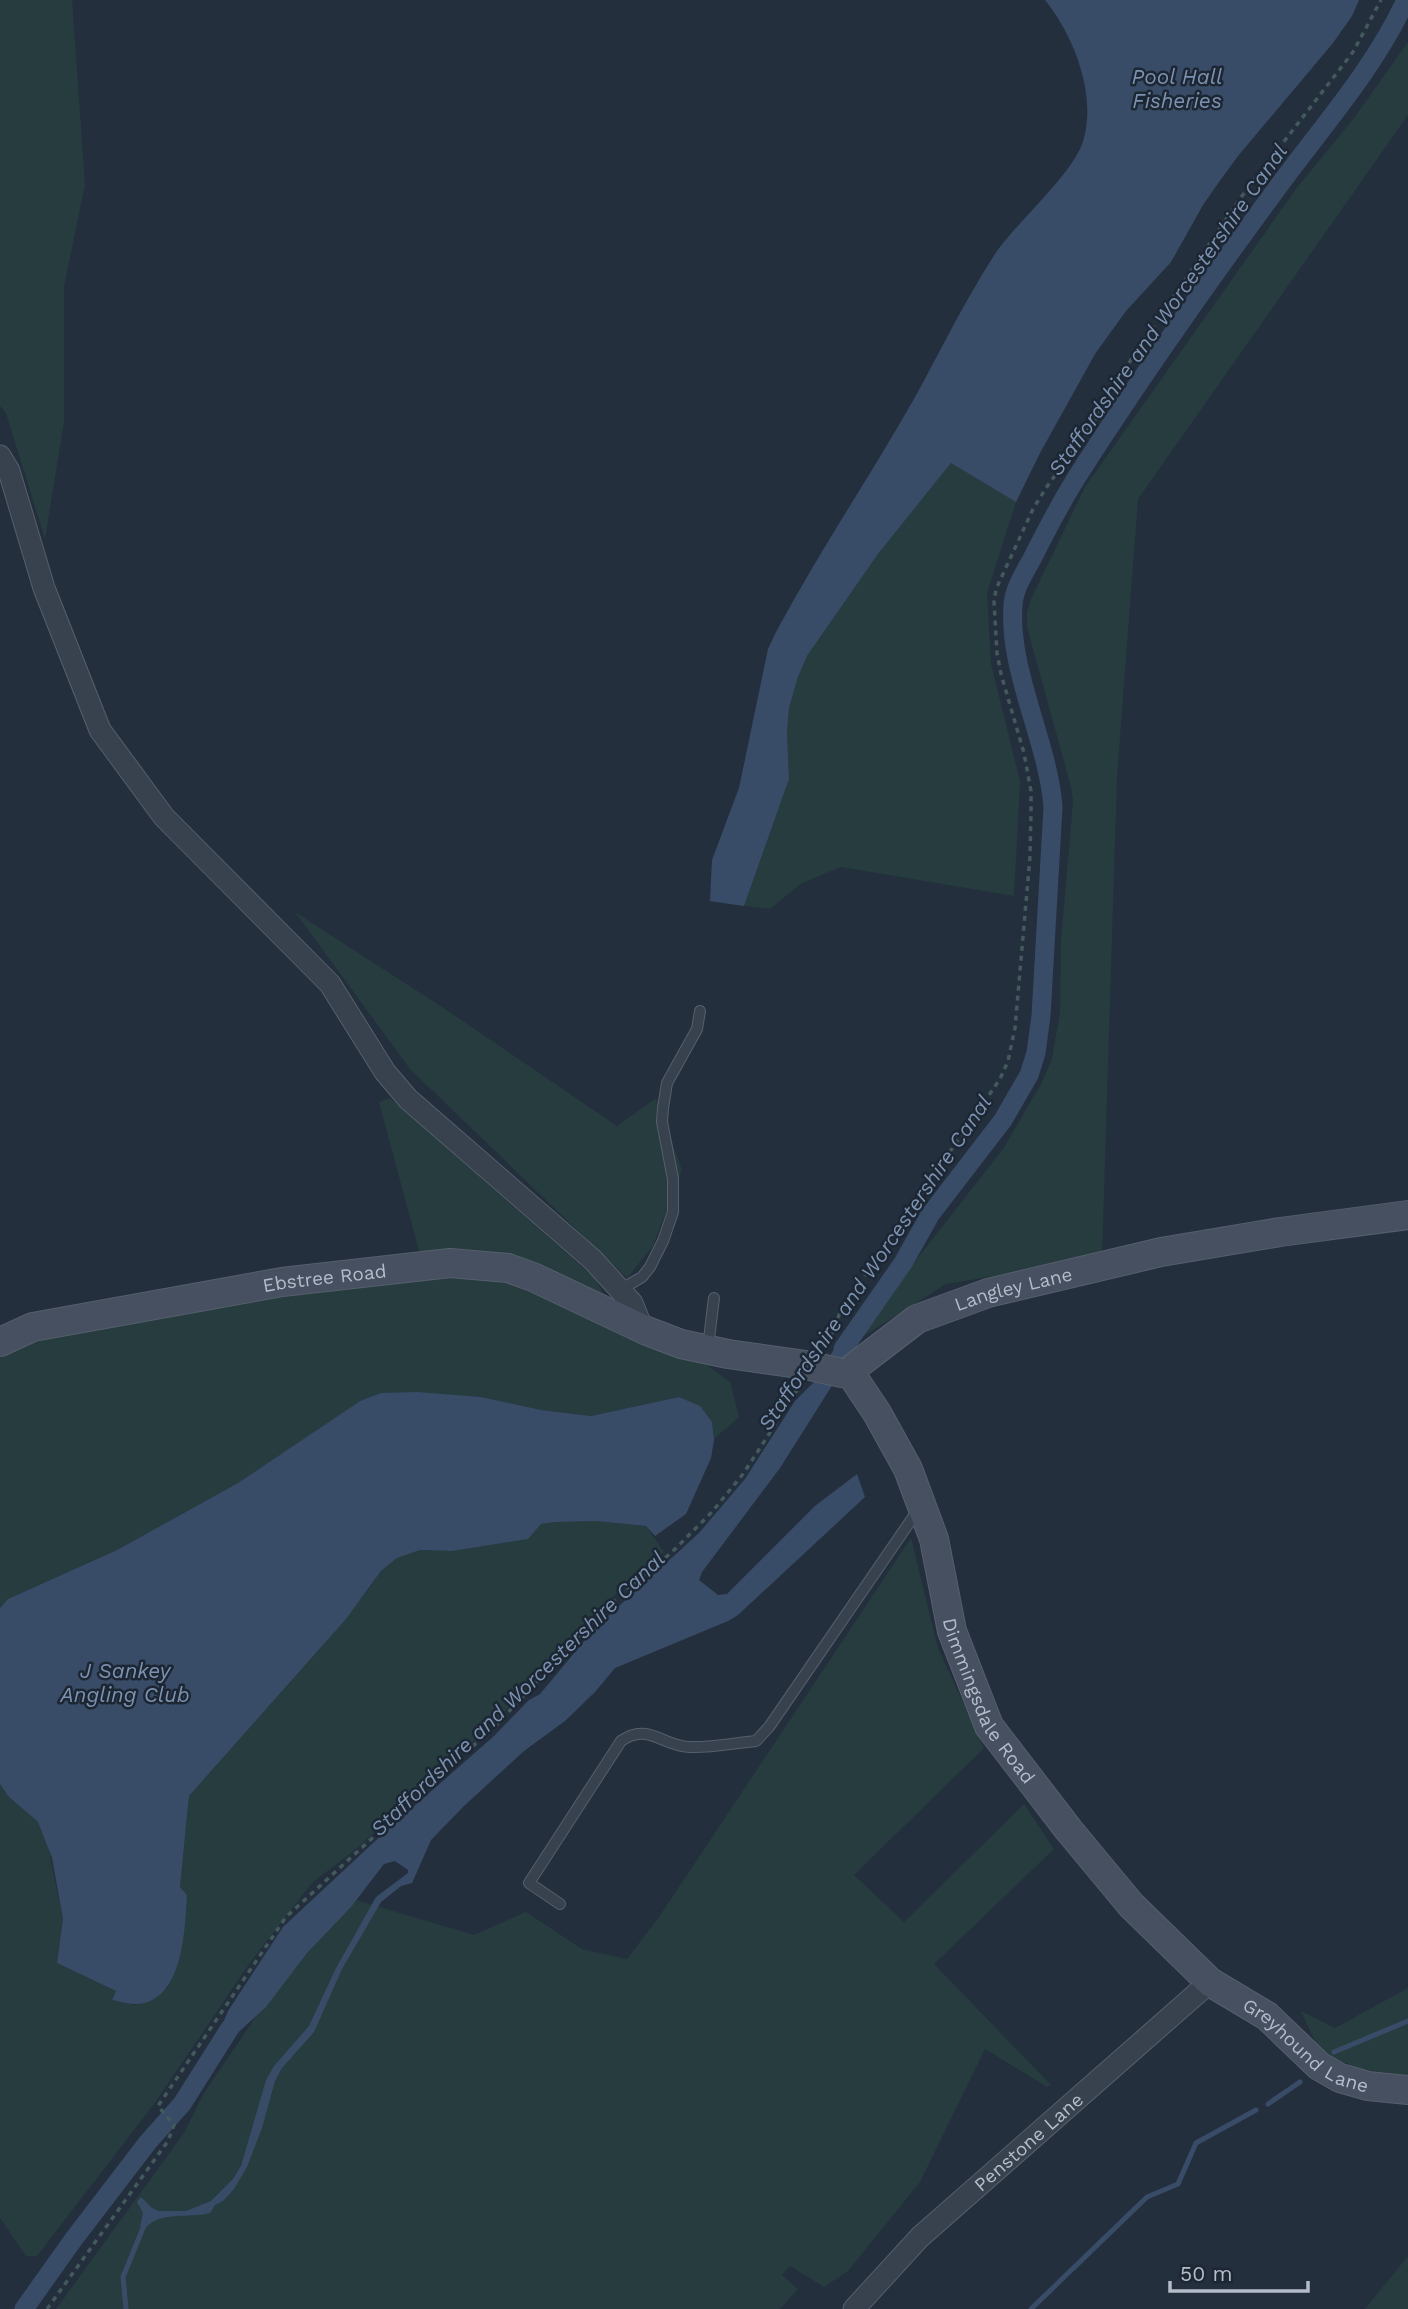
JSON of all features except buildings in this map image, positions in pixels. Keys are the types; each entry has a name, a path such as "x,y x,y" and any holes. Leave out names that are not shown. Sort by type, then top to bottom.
{"street":[{"path":"0,456 9,471 44,587 100,730 164,817 330,984 384,1072 408,1099 584,1251 632,1303 642,1328 681,1344 825,1369"},
{"name":"Langley Lane","path":"825,1369 916,1320 988,1293 1161,1252 1280,1232 1408,1215"},
{"name":"Ebstree Road","path":"0,1342 33,1327 256,1287 450,1263 508,1268 642,1328"},
{"name":"Dimmingsdale Road","path":"825,1369 877,1413 908,1469 934,1539 952,1631 989,1726 1131,1905 1210,1982"},
{"name":"Greyhound Lane","path":"1210,1982 1267,2016 1319,2066 1340,2078 1408,2090"},
{"name":"Penstone Lane","path":"854,2309 920,2237 1210,1982"}],"lane":[{"path":"620,1290 642,1277 650,1267 673,1212 673,1179 664,1133 663,1108 667,1083 697,1029 700,1010"},
{"path":"708,1350 714,1298"},
{"path":"559,1903 529,1883 621,1741 632,1733 649,1734 687,1748 756,1741 769,1727 922,1504"}],"path":[{"path":"47,2309 168,2141 174,2125 158,2106 286,1917 497,1724 608,1606 672,1552 712,1512 743,1474 792,1395 825,1369 841,1310 1000,1079 1012,1049 1018,1001 1030,857 1031,791 1024,753 1001,674 993,602 996,589 1033,509 1046,488 1097,417 1132,358 1249,186 1353,52 1381,0"}],"green space":[{"path":"0,0 72,0 85,185 64,286 64,421 45,539 6,413 0,406"},
{"path":"1408,42 1408,115 1138,499 1117,777 1102,1258 946,1284 859,1339 920,1255 1003,1149 1041,1084 1052,1059 1060,1013 1061,942 1073,801 1027,627 1027,612 1031,599 1085,487 1296,189 1354,118"},
{"path":"951,463 1016,502 987,593 991,664 1020,781 1014,896 841,867 802,883 770,909 744,906 789,779 789,708 807,656 878,554"},
{"path":"295,912 445,1009 617,1126 656,1098 682,1170 653,1246 627,1278 410,1069"},
{"path":"390,1098 595,1278 607,1301 482,1253 419,1251 379,1102"},
{"path":"428,1274 517,1280 590,1319 707,1365 730,1382 739,1417 714,1439 712,1422 679,1397 591,1416 541,1410 481,1397 381,1393 360,1401 238,1483 117,1550 8,1599 0,1608 0,1358 40,1341 259,1296"},
{"path":"595,1521 646,1526 664,1552 597,1611 494,1723 357,1848 312,1883 252,1960 154,2104 37,2256 26,2256 0,2218 0,1784 8,1796 38,1822 47,1842 63,1919 57,1963 116,1991 112,1999 135,2005 156,1998 169,1986 187,1895 180,1887 189,1796 323,1645 381,1571 397,1558 420,1550 452,1551 541,1524"},
{"path":"911,1538 938,1648 984,1748 854,1875 904,1922 1024,1804 1054,1849 934,1964 1051,2085 1047,2087 985,2049 920,2182 848,2271 824,2287 790,2266 782,2275 798,2289 780,2309 56,2309 184,2133 204,2093 289,1968 349,1898 474,1935 526,1912 582,1949 627,1959 659,1917"},
{"path":"1408,1988 1408,2076 1356,2068 1319,2050 1301,2011 1335,2028"},
{"path":"1408,2256 1408,2309 1365,2309"}],"water":[{"name":"Pool Hall Fisheries","path":"1045,0 1359,0 1352,16 1333,43 1219,182 1171,262 1126,311 1095,354 1016,502 951,463 878,554 807,656 798,677 789,708 789,779 744,906 710,901 712,860 739,788 768,649 776,632 914,399 997,251 1059,180 1079,151 1084,138 1087,103 1080,66 1065,30"},
{"path":"876,1316 780,1468 702,1572 699,1580 718,1595 727,1594 815,1506 857,1474 865,1497 738,1615 615,1668 565,1721 524,1751 464,1806 431,1840 412,1883 401,1886 381,1902 342,1969 314,2032 282,2068 275,2081 262,2128 247,2167 234,2189 215,2205 210,2213 166,2217 151,2223 145,2229 140,2227 143,2213 137,2202 141,2197 159,2211 186,2211 211,2201 233,2179 241,2166 266,2080 274,2066 309,2026 335,1970 376,1897 408,1873 408,1870 395,1861 384,1864 351,1907 307,1953 266,2007 219,2050 214,2045 228,2011 283,1927 387,1830 494,1736 529,1700 540,1694 595,1628 699,1533 745,1479 795,1401 813,1383 838,1343"},
{"name":"J Sankey Angling Club","path":"417,1392 481,1397 541,1410 591,1416 679,1397 700,1406 712,1422 714,1440 711,1458 686,1514 655,1536 646,1526 595,1521 556,1522 541,1524 528,1539 452,1551 420,1550 397,1558 381,1571 346,1619 189,1796 180,1887 187,1895 186,1910 182,1945 172,1979 163,1992 150,2001 134,2004 112,2000 116,1991 57,1963 63,1919 52,1858 38,1822 8,1796 0,1784 0,1608 8,1599 117,1550 238,1483 360,1401 381,1393"}],"waterway":[{"name":"Staffordshire and Worcestershire Canal","path":"843,1349 903,1263 930,1215 1003,1120 1029,1075 1036,1053 1041,1016 1053,807 1044,757 1016,655 1013,605 1018,586 1075,480 1152,363 1225,259 1362,75 1406,0"},
{"path":"1334,2052 1408,2021"},
{"name":"Staffordshire and Worcestershire Canal","path":"24,2309 148,2142 182,2104 230,2028"},
{"path":"1268,2104 1300,2082"},
{"path":"1031,2309 1147,2197 1178,2184 1196,2143 1256,2110"},
{"path":"126,2309 123,2277 145,2223"}]}
